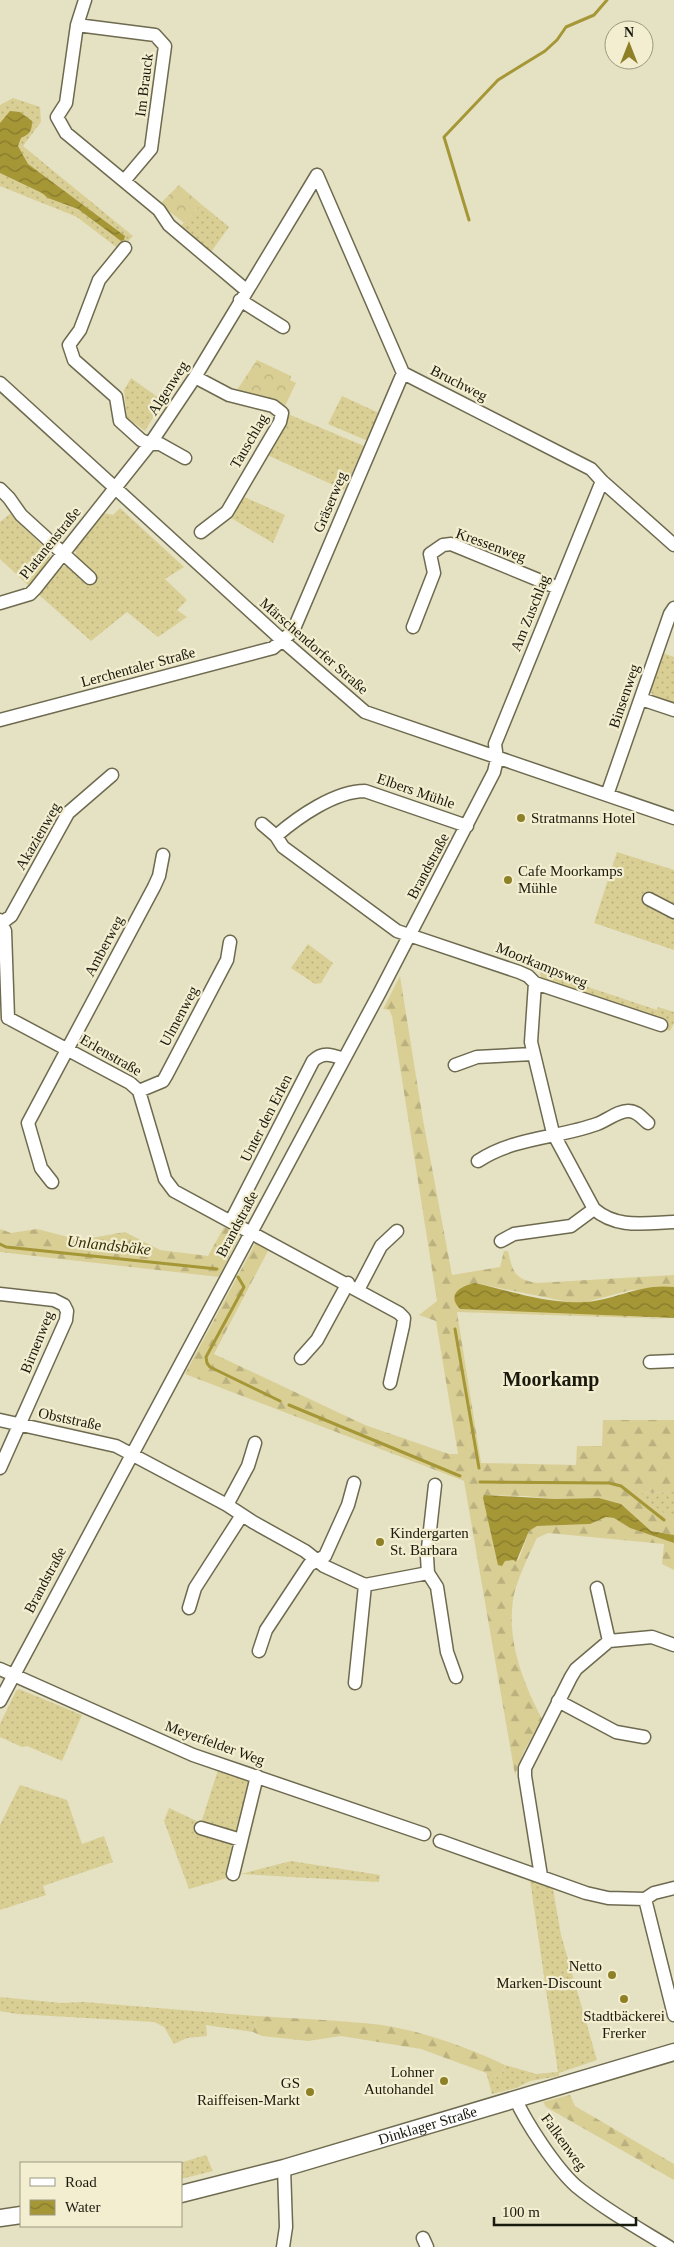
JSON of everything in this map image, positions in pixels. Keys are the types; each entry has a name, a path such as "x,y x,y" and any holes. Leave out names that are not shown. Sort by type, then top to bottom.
{"main road":[{"name":"Dinklager Straße","path":"182,2194 284,2168 674,2052"},
{"path":"0,2218 20,2215"}],"street":[{"path":"85,0 77,24 66,103 57,117 66,133 159,210 169,225 243,295 283,328"},
{"name":"Im Brauck","path":"77,24 155,35 165,46 151,149 124,181"},
{"name":"Algenweg","path":"116,488 150,444 195,377 317,175 403,373"},
{"path":"125,248 100,280 80,330 69,345 74,360 116,397 120,421 141,440 150,444 160,444 185,458"},
{"name":"Bruchweg","path":"403,373 591,469 674,545"},
{"name":"Gräserweg","path":"282,640 293,630 403,373"},
{"name":"Tauschlag","path":"195,377 229,395 273,406 282,414 280,422 227,512 201,532"},
{"name":"Märschendorfer Straße","path":"0,383 282,640 366,712 497,759 674,818"},
{"name":"Am Zuschlag","path":"497,759 495,744 602,481"},
{"name":"Platanenstraße","path":"0,603 30,594 116,488"},
{"path":"0,489 21,515 90,578"},
{"name":"Kressenweg","path":"413,627 434,573 430,554 443,545 451,544 558,588"},
{"name":"Binsenweg","path":"606,795 667,622 674,608"},
{"name":"Lerchentaler Straße","path":"0,720 273,648 282,640"},
{"path":"641,699 674,710"},
{"name":"Brandstraße","path":"0,1701 467,826 494,772 497,759"},
{"name":"Akazienweg","path":"1,921 11,916 68,813 112,775"},
{"name":"Elbers Mühle","path":"276,836 299,818 352,791 365,791 467,826"},
{"path":"262,824 276,836 283,847 397,931 410,934"},
{"name":"Amberweg","path":"52,1182 41,1168 28,1123 159,876 163,855"},
{"path":"649,900 674,912"},
{"name":"Erlenstraße","path":"1,921 5,931 4,1021 68,1050 130,1083 139,1090 168,1186 174,1191 353,1286 399,1313 404,1318 390,1383"},
{"name":"Moorkampsweg","path":"410,934 519,972 528,976 535,983 661,1026"},
{"name":"Ulmenweg","path":"139,1090 158,1083 166,1076 227,960 230,942"},
{"path":"535,983 531,1042 553,1133 594,1209 599,1214 623,1224 674,1222"},
{"name":"Unter den Erlen","path":"231,1221 313,1060 319,1055 327,1054 344,1059"},
{"path":"455,1065 477,1057 533,1054"},
{"path":"478,1161 492,1152 553,1133 597,1124 627,1110 636,1112 648,1123"},
{"path":"501,1241 514,1234 571,1226 594,1209"},
{"path":"301,1358 317,1340 381,1246 397,1231"},
{"name":"Birnenweg","path":"0,1294 54,1300 64,1305 67,1311 66,1320 20,1424"},
{"path":"650,1362 674,1361"},
{"name":"Obststraße","path":"0,1420 116,1446 227,1505 305,1551 315,1560 358,1583 366,1585"},
{"path":"0,1468 20,1424"},
{"path":"227,1505 248,1466 255,1444"},
{"path":"258,1650 266,1630 309,1565 325,1556 348,1506 354,1483"},
{"path":"435,1485 427,1557 428,1573 437,1587 447,1652 456,1677"},
{"path":"189,1608 195,1588 242,1515"},
{"path":"356,1683 366,1585 428,1573"},
{"path":"597,1588 609,1641"},
{"path":"541,1876 525,1768 576,1669 609,1641 652,1637 674,1645"},
{"name":"Meyerfelder Weg","path":"0,1669 193,1755 424,1834"},
{"path":"558,1701 616,1732 644,1737"},
{"path":"234,1874 257,1776"},
{"path":"200,1828 242,1840"},
{"path":"440,1841 586,1893 608,1898 645,1898 654,1893 674,1888"},
{"path":"645,1898 674,2015"},
{"name":"Falkenweg","path":"515,2098 551,2154 572,2181 588,2195 669,2247"},
{"path":"283,2247 286,2228 284,2168"}],"green space":[{"path":"13,98 40,107 41,122 23,146 133,236 120,250 77,217 0,186 0,105"},
{"path":"179,185 201,204 184,223 160,204"},
{"path":"201,204 229,227 211,252 180,227"},
{"path":"257,360 291,376 290,380 296,383 285,406 237,390"},
{"path":"131,378 163,401 145,431 127,418 124,390"},
{"path":"342,396 379,413 368,441 328,424"},
{"path":"288,414 364,446 344,490 265,454"},
{"path":"242,496 285,515 273,543 231,518"},
{"path":"120,508 184,567 165,579 187,600 177,610 187,617 158,637 127,612 91,641 38,594 60,568 65,566 71,567 89,586 97,576 77,560 75,549 104,513 113,515"},
{"path":"11,513 50,553 50,559 29,586 0,559 0,522"},
{"path":"663,653 674,657 674,706 656,699 651,690"},
{"path":"617,852 674,870 674,950 594,923"},
{"path":"308,944 333,963 321,983 315,984 291,968"},
{"path":"540,971 657,1010 658,1007 674,1012 674,1023 670,1031 542,989"},
{"path":"400,976 423,1120 452,1275 500,1267 504,1251 508,1251 513,1269 519,1277 537,1283 674,1275 674,1287 631,1290 586,1302 568,1302 475,1283 555,1312 674,1319 457,1312 481,1463 576,1465 577,1446 602,1446 603,1420 674,1420 674,1492 637,1493 674,1521 674,1535 651,1531 621,1504 599,1498 555,1499 484,1495 505,1561 513,1560 515,1562 519,1559 529,1531 537,1526 590,1524 606,1517 614,1518 630,1528 674,1543 674,1570 662,1564 664,1544 548,1533 537,1538 517,1585 513,1600 512,1631 523,1676 542,1719 524,1751 515,1775 464,1481 185,1374 256,1242 269,1249 214,1354 365,1425 449,1454 458,1454 436,1321 419,1315 437,1301 392,1016 389,1010 383,1009"},
{"path":"224,1227 240,1235 219,1277 0,1252 0,1229 11,1233 37,1229 80,1240 125,1232 160,1250 208,1256"},
{"path":"674,1492 674,1521 636,1493"},
{"path":"19,1689 82,1715 62,1761 0,1737 0,1724 16,1691"},
{"path":"218,1770 263,1784 241,1874 189,1889 164,1821 169,1808 201,1823"},
{"path":"20,1785 67,1800 82,1844 104,1836 113,1862 43,1886 46,1895 0,1910 0,1825"},
{"path":"291,1861 380,1875 379,1882 241,1874"},
{"path":"530,1880 553,1889 561,1935 597,2060 559,2073 559,2076 530,2081 516,2088 492,2094 486,2072 500,2078 505,2065 536,2074 558,2072"},
{"path":"0,1997 257,2016 253,2032 206,2025 207,2036 187,2038 174,2044 164,2027 154,2022 17,2014 0,2011"},
{"path":"257,2016 351,2022 398,2028 445,2041 505,2065 500,2078 421,2049 341,2036 308,2041 262,2036 253,2032"},
{"path":"570,2095 575,2106 674,2164 674,2180 546,2107 543,2102"},
{"path":"206,2155 213,2171 182,2179 182,2162"}],"water":[{"path":"10,111 20,112 32,121 30,132 21,138 18,146 28,164 125,236 124,240 121,241 78,209 48,198 42,193 0,173 0,123"},
{"path":"475,1283 529,1296 570,1302 596,1301 650,1287 674,1287 674,1318 460,1309 454,1299 455,1295 465,1286"},
{"path":"484,1495 555,1499 599,1498 621,1504 651,1531 674,1535 674,1543 630,1528 614,1518 606,1517 590,1524 537,1526 529,1531 516,1562 513,1560 505,1561 502,1566 498,1565 483,1498"}],"waterway":[{"path":"469,220 444,137 498,80 545,51 557,40 566,27 594,15 607,0"},
{"name":"Unlandsbäke","path":"0,1244 6,1247 217,1269"},
{"name":"Unlandsbäke","path":"238,1277 244,1287 206,1357 207,1363 210,1367 280,1401"},
{"path":"455,1329 479,1468"},
{"name":"Unlandsbäke","path":"289,1405 460,1476"},
{"path":"480,1482 609,1483 621,1486 664,1520"}],"place":[{"name":"Stratmanns Hotel","path":"521,818"},
{"name":"Cafe Moorkamps Mühle","path":"508,880"},
{"name":"Kindergarten St. Barbara","path":"380,1542"},
{"name":"Netto Marken-Discount","path":"612,1975"},
{"name":"Stadtbäckerei Frerker","path":"624,1999"},
{"name":"Lohner Autohandel","path":"444,2081"},
{"name":"GS Raiffeisen-Markt","path":"310,2092"}],"district":[{"name":"Moorkamp","path":"551,1379"}]}
